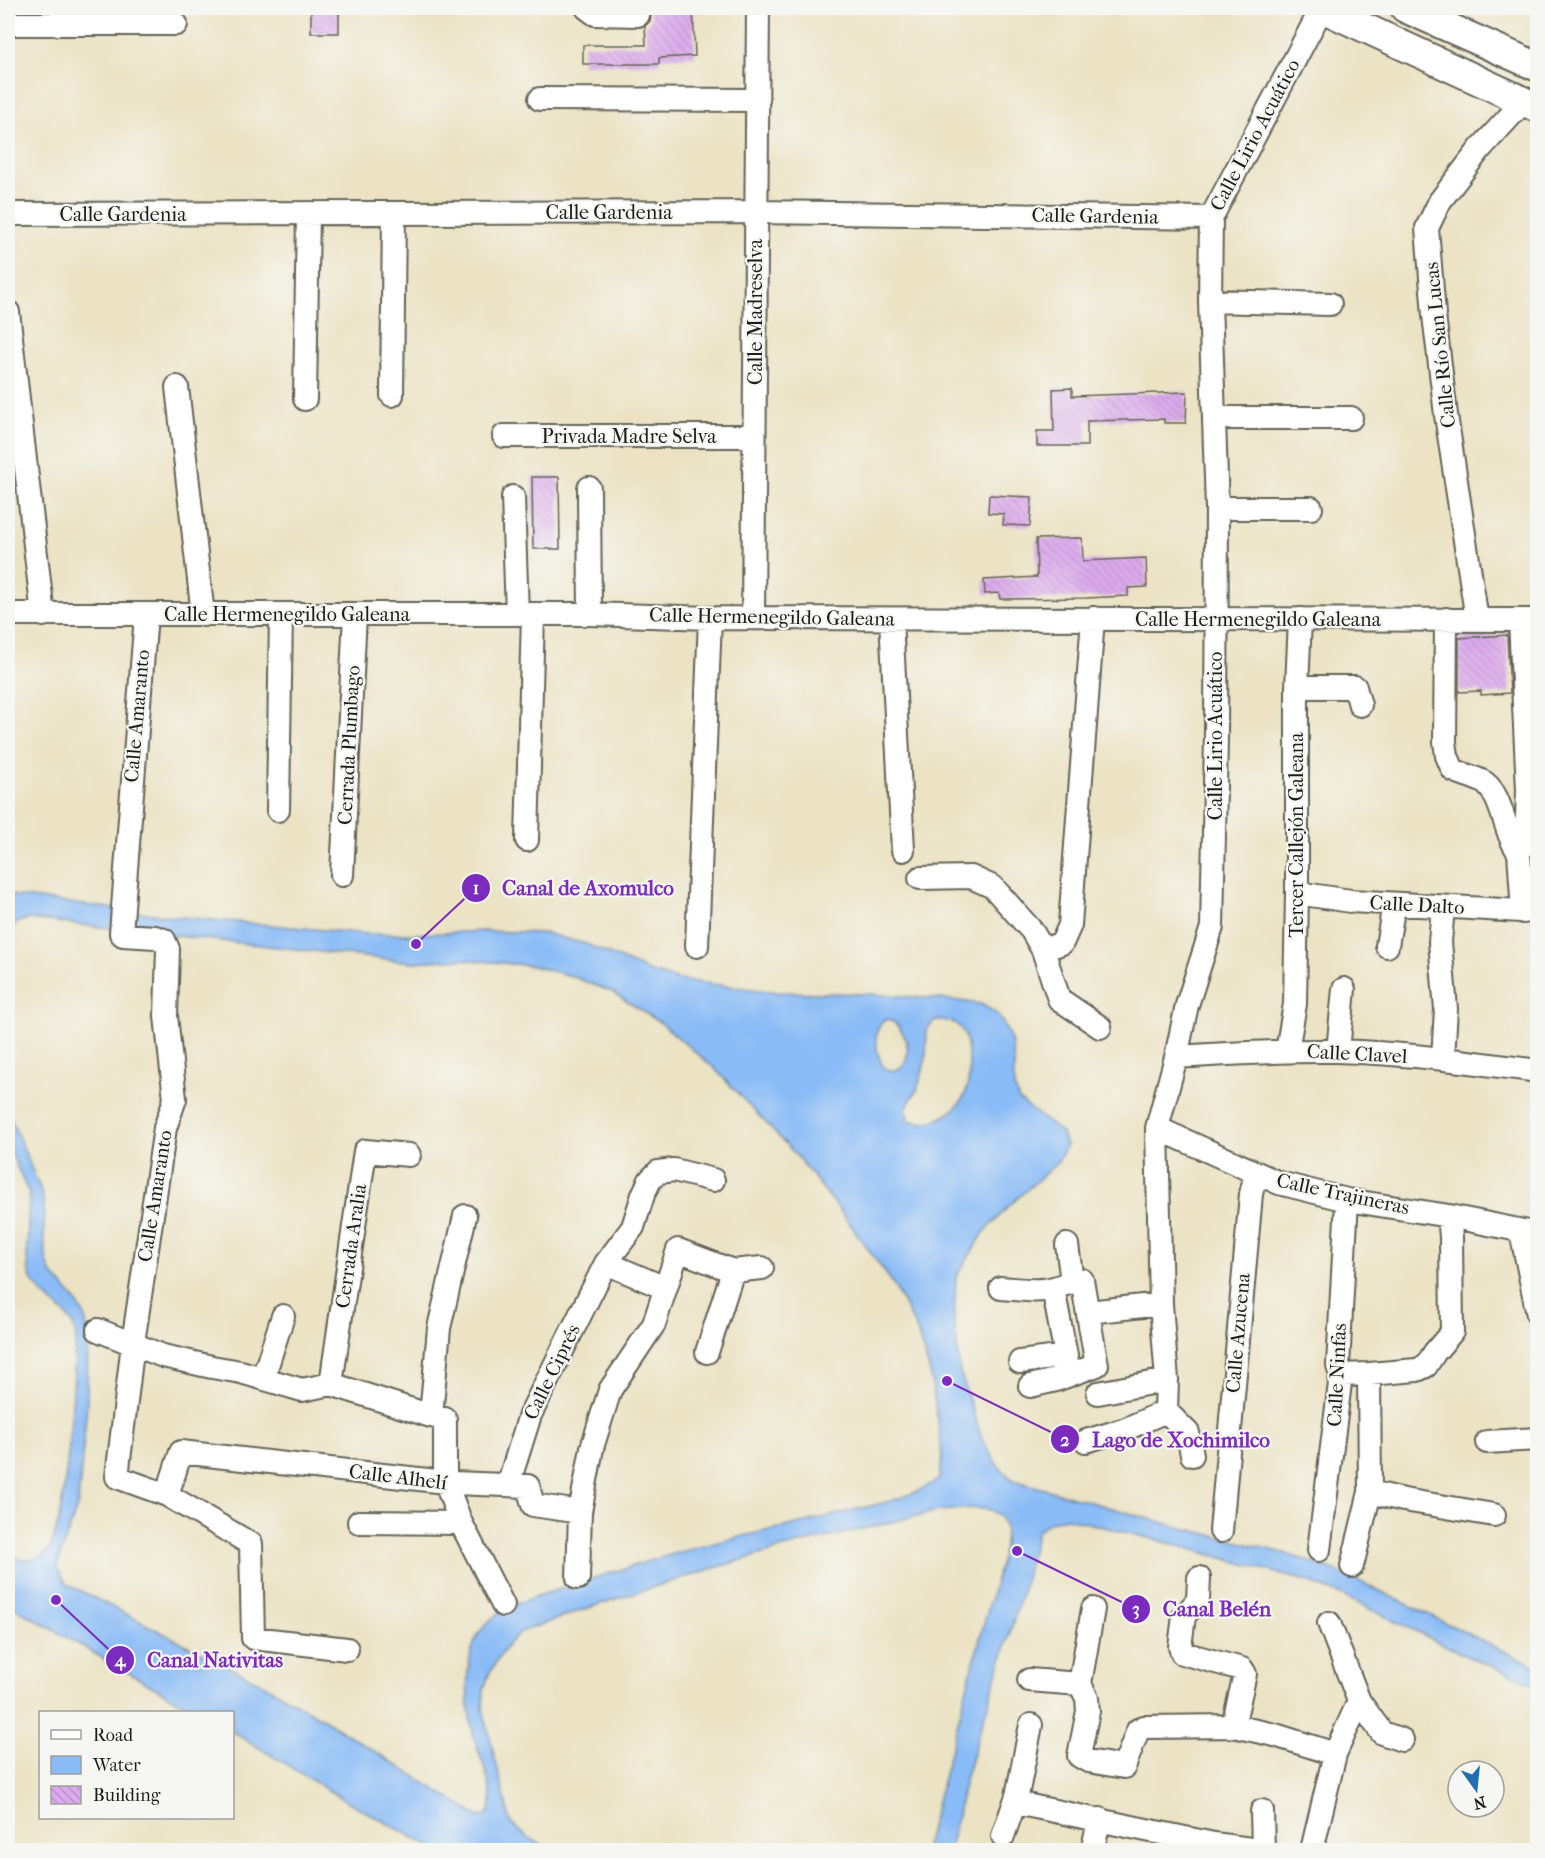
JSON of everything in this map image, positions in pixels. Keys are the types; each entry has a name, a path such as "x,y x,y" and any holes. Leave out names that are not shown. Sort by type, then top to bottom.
{"main road":[{"path":"1322,8 1530,105"},
{"path":"1405,8 1538,67"}],"street":[{"path":"587,8 595,14 638,15"},
{"name":"Calle Madreselva","path":"753,617 758,8"},
{"name":"Calle Lirio Acuático","path":"1166,1410 1167,1380 1161,1304 1156,1128 1176,1057 1187,1005 1212,927 1217,508 1210,302 1211,218 1322,8"},
{"path":"8,24 176,24"},
{"path":"540,99 758,100"},
{"name":"Calle Río San Lucas","path":"1477,620 1442,382 1427,228 1440,201 1479,149 1530,105"},
{"name":"Calle Gardenia","path":"8,214 756,212 1211,218"},
{"path":"392,395 394,213"},
{"path":"305,399 308,214"},
{"path":"1210,302 1330,304"},
{"path":"8,312 43,615"},
{"path":"177,387 203,615"},
{"path":"1214,418 1351,418"},
{"name":"Privada Madre Selva","path":"504,436 754,436"},
{"path":"589,488 590,614"},
{"path":"513,497 525,614 527,840"},
{"path":"1217,508 1311,508"},
{"name":"Calle Hermenegildo Galeana","path":"8,614 590,614 710,618 1529,620"},
{"path":"278,810 281,614"},
{"name":"Cerrada Plumbago","path":"342,876 356,614"},
{"name":"Calle Amaranto","path":"146,615 122,931 123,936 164,939 168,949 166,1016 175,1099 165,1128 133,1343 117,1477 167,1495 251,1544 253,1638 347,1649"},
{"path":"697,946 710,618"},
{"path":"1042,950 1062,943 1070,925 1094,618"},
{"path":"891,619 903,850"},
{"name":"Tercer Callejón Galeana","path":"1287,1051 1295,1004 1296,687 1300,619"},
{"path":"1446,619 1445,742 1448,756 1453,770 1487,784 1496,799 1512,843 1519,852 1530,912"},
{"path":"1519,852 1526,842 1527,823 1529,620"},
{"path":"1296,687 1355,687 1360,705"},
{"path":"920,878 971,877 993,887 1032,931 1042,950 1059,999 1100,1027"},
{"name":"Calle Dalto","path":"1297,893 1351,901 1530,912"},
{"path":"1387,946 1394,904"},
{"path":"1443,907 1440,942 1446,1009 1443,1058"},
{"path":"1338,1051 1344,989"},
{"name":"Calle Clavel","path":"1176,1057 1287,1051 1338,1051 1443,1058 1538,1071"},
{"name":"Calle Trajineras","path":"1156,1128 1280,1183 1347,1200 1449,1216 1529,1232"},
{"name":"Cerrada Aralia","path":"332,1384 365,1151 409,1155"},
{"name":"Calle Ciprés","path":"508,1485 530,1415 606,1263 633,1227 650,1180 658,1172 674,1170 713,1180"},
{"name":"Calle Azucena","path":"1221,1531 1251,1194 1256,1173"},
{"name":"Calle Ninfas","path":"1319,1550 1341,1375 1338,1366 1347,1200"},
{"path":"431,1416 439,1328 465,1216"},
{"path":"1341,1375 1417,1370 1426,1366 1452,1332 1449,1216"},
{"path":"1529,1232 1538,1315"},
{"path":"1020,1362 1066,1356 1062,1285 1067,1245"},
{"path":"578,1578 580,1512 592,1448 610,1390 654,1324 678,1250 733,1271 762,1268"},
{"path":"606,1263 665,1288"},
{"path":"707,1352 733,1271"},
{"path":"1001,1288 1031,1290 1082,1280 1097,1365 1056,1380 1030,1386"},
{"path":"1088,1312 1161,1304"},
{"path":"263,1378 283,1316"},
{"path":"98,1329 163,1356 241,1372 302,1390 332,1384 445,1419 445,1481 461,1523 503,1605"},
{"path":"1352,1566 1370,1492 1369,1374"},
{"path":"1098,1393 1167,1380"},
{"path":"1086,1441 1126,1429 1166,1410 1188,1432 1192,1455"},
{"path":"1487,1442 1538,1439"},
{"name":"Calle Alhelí","path":"167,1495 181,1452 445,1481 454,1484 528,1486 533,1505 580,1512"},
{"path":"1370,1492 1494,1515"},
{"path":"359,1522 461,1523"},
{"path":"1199,1578 1198,1600 1184,1616 1180,1647 1182,1653 1242,1669 1245,1674 1233,1726"},
{"path":"1093,1609 1080,1684 1087,1698 1088,1711 1079,1756 1088,1761 1124,1767 1138,1730 1144,1727 1233,1726 1275,1735 1335,1754"},
{"path":"1329,1623 1359,1701 1382,1733 1402,1740"},
{"path":"1029,1680 1080,1684"},
{"path":"1312,1850 1335,1754 1359,1701"},
{"path":"1003,1836 1016,1803 1031,1725"},
{"path":"1016,1803 1110,1822 1214,1847 1258,1851"},
{"path":"1262,1811 1263,1851"},
{"path":"1092,1851 1110,1822"}],"water":[{"path":"8,895 170,916 369,934 485,931 545,933 586,944 651,972 679,980 777,992 871,994 981,1004 996,1013 1011,1040 1014,1086 1019,1100 1062,1133 1066,1146 1058,1162 1010,1205 983,1234 956,1277 954,1322 960,1372 982,1439 997,1465 1013,1480 1175,1526 1284,1553 1353,1578 1537,1667 1537,1685 1469,1657 1339,1594 1306,1581 1067,1518 1055,1520 1037,1531 1022,1593 965,1780 949,1850 924,1850 1004,1548 1005,1527 1000,1516 991,1510 974,1508 938,1511 787,1547 711,1569 521,1632 510,1642 489,1674 484,1689 483,1709 510,1820 524,1834 552,1850 436,1850 341,1798 234,1733 234,1711 195,1711 8,1604 8,1555 23,1559 38,1558 47,1552 54,1537 60,1513 69,1449 76,1336 72,1323 32,1281 28,1269 29,1194 8,1146 8,1112 42,1193 47,1262 52,1274 73,1297 84,1314 88,1331 87,1404 78,1504 58,1568 67,1584 259,1682 325,1720 479,1817 490,1811 491,1801 487,1775 472,1729 468,1705 468,1669 473,1646 489,1621 501,1612 529,1599 617,1571 707,1545 887,1502 908,1495 939,1479 942,1460 940,1435 930,1372 916,1328 892,1282 839,1209 795,1154 713,1067 661,1023 612,992 571,976 533,966 462,959 413,962 391,960 29,919 15,924 9,934 8,942","holes":["887,1019 902,1031 906,1040 907,1058 896,1070 886,1070 877,1051 878,1029","934,1021 952,1022 962,1030 968,1050 969,1072 965,1093 961,1101 946,1115 928,1122 908,1120 906,1107 917,1090 926,1058 927,1029"]}],"building":[{"path":"311,8 339,8 339,33 311,33"},
{"path":"649,8 693,8 695,56 659,58 659,64 583,64 583,45 646,45 645,26 651,16"},
{"path":"1072,388 1072,396 1187,392 1186,423 1164,423 1164,419 1087,421 1087,446 1037,446 1037,431 1054,431 1053,389"},
{"path":"532,477 559,477 560,549 533,549"},
{"path":"989,495 1032,497 1030,526 1003,525 1004,514 988,513"},
{"path":"1082,538 1083,561 1146,558 1147,587 1128,588 1128,596 1086,598 1000,599 999,593 985,594 984,580 1037,577 1036,539"},
{"path":"1507,635 1510,693 1481,695 1481,691 1459,692 1459,638"}],"place":[{"name":"Canal de Axomulco","path":"416,944"},
{"name":"Lago de Xochimilco","path":"947,1381"},
{"name":"Canal Belén","path":"1017,1551"},
{"name":"Canal Nativitas","path":"56,1600"}]}
